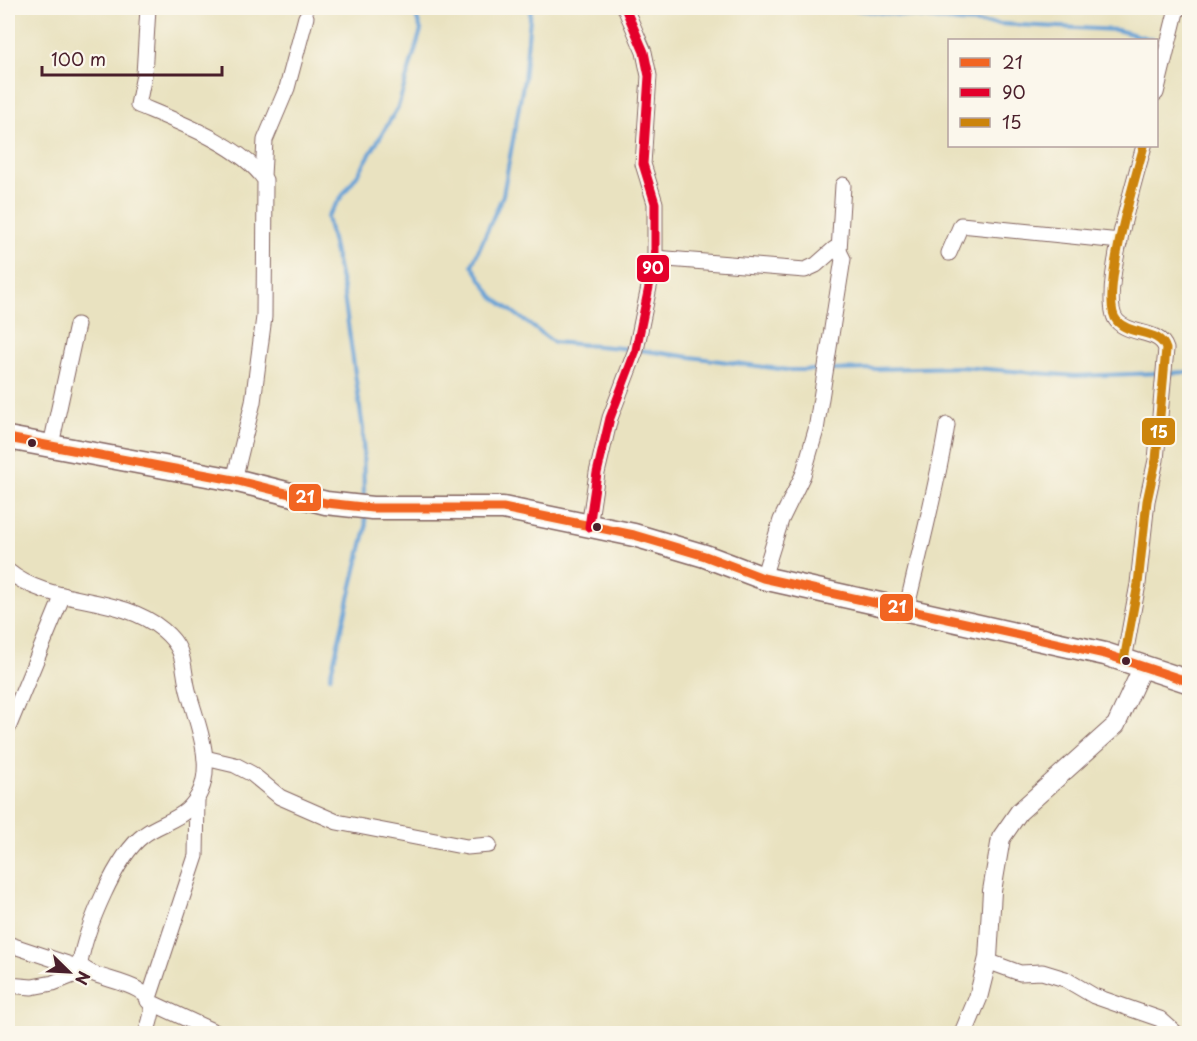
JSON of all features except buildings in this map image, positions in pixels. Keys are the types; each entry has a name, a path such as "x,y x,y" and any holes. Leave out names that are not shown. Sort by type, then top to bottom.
{"main road":[{"path":"8,438 234,480 326,503 372,508 503,508 634,535 705,556 763,578 1133,663 1190,682"}],"street":[{"path":"148,8 144,75 138,105 224,146 256,166 265,180 264,317 253,402 234,480"},
{"path":"589,527 597,473 610,418 636,350 655,258 655,202 643,164 649,76 644,52 625,8"},
{"path":"1158,85 1177,8"},
{"path":"262,177 266,140 287,88 306,17"},
{"path":"963,1034 978,998 987,961 1001,838 1010,821 1038,792 1116,725 1133,663 1138,584 1147,501 1156,460 1166,349 1164,342 1157,337 1128,328 1117,321 1112,311 1110,298 1120,241 1144,147"},
{"path":"763,578 781,520 803,475 816,430 830,332 844,265 839,250 843,185"},
{"path":"949,253 961,225 1120,241"},
{"path":"655,258 805,270 816,265 828,252 834,249 839,250"},
{"path":"51,445 77,325"},
{"path":"906,611 940,472 947,425"},
{"path":"8,571 24,583 143,615 179,646 186,666 185,680 205,758 203,786 197,798 186,811 143,835 122,858 109,883 81,958 81,967 86,970"},
{"path":"8,728 63,595"},
{"path":"205,758 235,765 252,774 280,797 337,822 467,847 489,845"},
{"path":"146,1034 152,1010 148,1001 196,856 197,798"},
{"path":"8,944 130,986 148,1001 219,1034"},
{"path":"987,961 1020,973 1042,972 1065,979 1094,996 1160,1019 1177,1034"},
{"path":"8,985 42,985 86,970"}],"waterway":[{"path":"364,500 363,429 343,289 327,217 360,171 398,107 421,30 413,8"},
{"path":"531,8 524,79 503,195 472,265 493,297 553,342 632,349"},
{"path":"841,8 959,22 1117,30 1151,39"},
{"path":"639,350 787,370 822,370"},
{"path":"830,370 961,367 1075,376 1161,373"},
{"path":"1168,373 1190,372"},
{"path":"330,677 366,528 365,514"}],"transit line":[{"name":"90","path":"589,527 597,473 610,418 636,350 655,258 655,203 643,164 649,76 644,52 625,8"},
{"name":"15","path":"1124,660 1138,584 1147,501 1156,460 1166,349 1158,338 1123,326 1117,321 1112,309 1112,289 1120,236 1144,147"},
{"name":"21","path":"8,438 234,480 326,503 372,508 503,508 634,535 705,556 763,578 1105,654 1190,682"}]}
